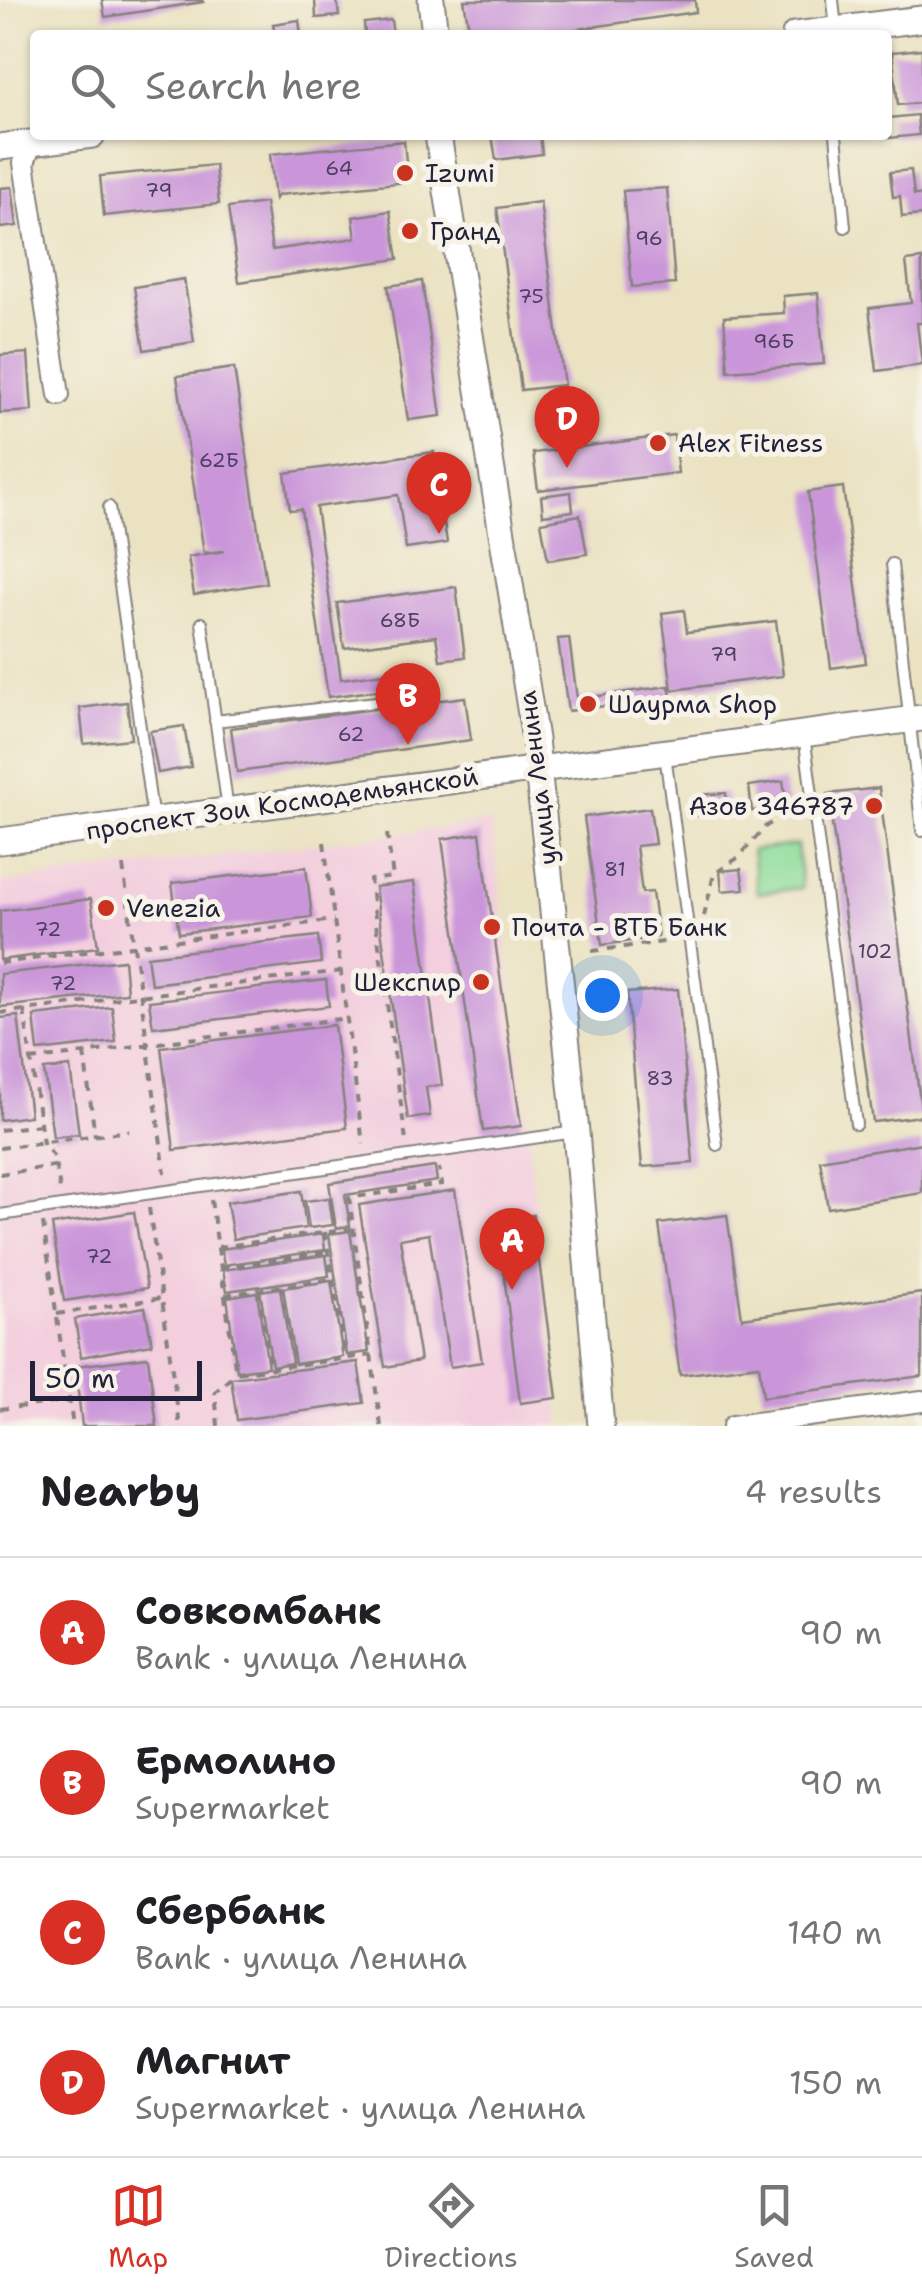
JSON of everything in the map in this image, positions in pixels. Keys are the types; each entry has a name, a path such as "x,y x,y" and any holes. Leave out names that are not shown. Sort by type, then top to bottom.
{"street":[{"path":"431,0 434,30"},
{"path":"847,30 922,18"},
{"path":"0,147 54,140"},
{"name":"улица Ленина","path":"439,140 538,770 576,1132 601,1426"},
{"path":"31,143 24,162 58,394"},
{"name":"проспект Зои Космодемьянской","path":"0,841 916,719"},
{"path":"733,1426 922,1401"}],"lane":[{"path":"833,0 835,30"},
{"path":"836,140 845,226"},
{"path":"109,507 154,821"},
{"path":"892,564 916,719 922,831"},
{"path":"202,623 228,811"},
{"path":"215,721 418,697"},
{"path":"804,734 856,1124"},
{"path":"665,753 716,1146"},
{"path":"0,1215 576,1132"}],"path":[{"path":"592,951 678,940 696,931 704,916 714,874 738,857 766,826 786,815 797,802 798,789"},
{"path":"388,834 394,877 370,880 408,1156"},
{"path":"324,842 366,1162"},
{"path":"123,866 167,1191"},
{"path":"0,963 334,920"},
{"path":"0,1013 341,972"},
{"path":"24,1010 43,1143 54,1157 64,1206"},
{"path":"31,1060 347,1018"},
{"path":"84,1053 96,1136"},
{"path":"0,1130 41,1125"},
{"path":"0,1148 129,1131"},
{"path":"381,1426 349,1198 442,1184 436,1152"},
{"path":"0,1174 56,1166"},
{"path":"208,1185 236,1374"},
{"path":"146,1194 180,1426"},
{"path":"41,1209 73,1426"},
{"path":"218,1247 352,1228"},
{"path":"325,1232 345,1358"},
{"path":"221,1268 328,1252"},
{"path":"225,1295 332,1279"},
{"path":"281,1286 294,1365"},
{"path":"259,1290 270,1368"},
{"path":"57,1314 162,1298"},
{"path":"218,1426 215,1392 236,1374 372,1355"},
{"path":"0,1409 70,1401"}],"shaded area":[{"path":"492,822 561,1426 0,1426 0,883"}],"green space":[{"path":"797,845 802,888 757,893 752,850"}],"building":[{"path":"102,0 202,0 203,2 105,17"},
{"path":"315,0 337,0 339,16 316,18"},
{"path":"464,0 695,0 696,12 571,30 469,30"},
{"path":"299,20 300,30 274,30 273,24"},
{"path":"391,20 392,30 365,30 364,23"},
{"path":"922,49 922,103 898,105 892,52"},
{"path":"917,115 919,135 892,138 892,118"},
{"path":"493,140 541,140 542,154 496,160"},
{"path":"404,141 408,182 279,195 275,199 270,154"},
{"path":"215,165 219,204 104,216 100,176"},
{"path":"911,170 914,195 922,195 922,215 902,217 900,196 893,197 890,172"},
{"path":"12,187 17,226 0,228 0,188"},
{"path":"667,188 675,284 632,287 623,191"},
{"path":"540,202 564,385 521,390 497,208"},
{"path":"265,203 272,250 356,238 353,217 390,211 398,259 239,282 228,208"},
{"path":"922,259 922,323 917,323 922,365 877,371 869,308 911,303 906,261"},
{"path":"184,279 194,342 144,350 134,287"},
{"path":"422,281 441,416 408,420 388,286"},
{"path":"818,293 824,364 728,371 724,317 784,313 783,296"},
{"path":"28,353 32,411 0,413 0,355"},
{"path":"234,368 266,583 194,595 188,557 224,551 204,553 177,376"},
{"path":"674,435 678,473 538,490 533,453"},
{"path":"434,452 447,543 406,549 398,495 316,507 341,679 412,669 415,685 328,697 301,509 290,510 285,473"},
{"path":"843,487 866,663 831,668 808,492"},
{"path":"571,492 573,511 543,515 541,496"},
{"path":"580,515 587,554 548,560 541,522"},
{"path":"456,587 465,657 440,660 436,636 344,648 337,603"},
{"path":"684,610 687,632 776,621 783,676 672,690 662,613"},
{"path":"569,638 577,699 669,686 671,697 568,711 558,639"},
{"path":"465,697 471,740 237,772 231,728"},
{"path":"127,702 131,739 84,744 80,708"},
{"path":"184,726 191,767 158,773 150,731"},
{"path":"783,781 787,806 752,811 749,786"},
{"path":"879,788 922,1116 873,1122 828,794"},
{"path":"726,793 728,814 698,816 696,795"},
{"path":"650,808 655,844 636,846 642,893 652,892 658,937 602,945 584,817"},
{"name":"Шекспир","path":"480,833 521,1126 483,1131 442,839"},
{"path":"306,867 312,917 179,933 172,883"},
{"path":"741,869 744,889 722,891 720,871"},
{"path":"414,882 442,1085 426,1087 430,1116 408,1119 375,887"},
{"path":"91,899 98,947 0,960 0,911"},
{"path":"318,936 321,963 151,984 147,956"},
{"path":"124,960 127,993 0,1007 0,974"},
{"path":"326,980 329,1006 153,1027 149,1001"},
{"path":"678,989 693,1163 642,1167 627,993"},
{"path":"112,1007 116,1042 38,1051 34,1016"},
{"path":"18,1016 30,1116 0,1120 0,1018"},
{"path":"334,1025 347,1128 174,1150 161,1047"},
{"path":"70,1067 79,1134 53,1137 44,1070"},
{"path":"922,1143 922,1193 828,1208 820,1160"},
{"path":"435,1167 437,1181 345,1195 350,1226 336,1228 329,1183"},
{"path":"455,1190 482,1362 450,1367 429,1234 400,1239 420,1361 385,1367 359,1205"},
{"path":"301,1191 306,1228 233,1239 227,1202"},
{"path":"329,1198 333,1225 309,1228 305,1201"},
{"path":"134,1212 147,1288 64,1301 52,1225"},
{"path":"533,1215 557,1398 520,1403 497,1220"},
{"path":"727,1215 742,1318 922,1293 922,1376 763,1397 759,1365 680,1375 659,1224"},
{"path":"350,1231 369,1352 347,1355 329,1234"},
{"path":"323,1234 325,1250 224,1265 221,1249"},
{"path":"326,1255 329,1276 227,1291 223,1270"},
{"path":"331,1281 343,1357 295,1364 283,1288"},
{"path":"280,1288 292,1363 272,1366 260,1291"},
{"path":"257,1292 268,1367 237,1371 227,1297"},
{"path":"145,1307 152,1344 81,1357 75,1319"},
{"path":"148,1357 157,1426 82,1426 75,1366"},
{"path":"358,1362 364,1403 237,1420 231,1378"}],"place":[{"name":"Izumi","path":"405,173"},
{"name":"Гранд","path":"410,231"},
{"name":"Alex Fitness","path":"658,443"},
{"name":"Магнит","path":"567,468"},
{"name":"Сбербанк","path":"439,534"},
{"name":"Шаурма Shop","path":"588,704"},
{"name":"Ермолино","path":"408,745"},
{"name":"Азов 346787","path":"874,806"},
{"name":"Venezia","path":"106,908"},
{"name":"Почта - ВТБ Банк","path":"492,927"},
{"name":"Шекспир","path":"481,982"},
{"name":"Совкомбанк","path":"512,1290"}]}
